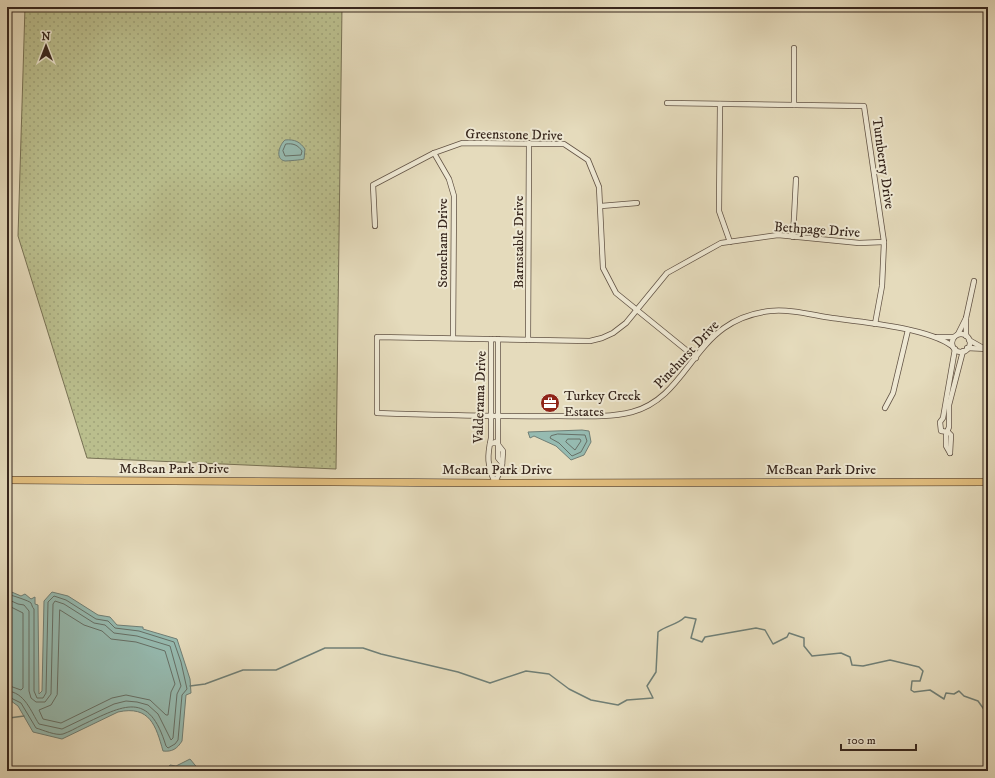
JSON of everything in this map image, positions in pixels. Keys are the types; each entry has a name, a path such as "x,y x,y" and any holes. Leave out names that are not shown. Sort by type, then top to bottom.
{"main road":[{"name":"McBean Park Drive","path":"7,480 988,482"}],"street":[{"path":"794,48 794,105"},
{"name":"Turnberry Drive","path":"667,103 864,106 884,242 882,286 874,324"},
{"path":"720,104 719,211 730,242"},
{"name":"Greenstone Drive","path":"375,226 373,185 434,153 462,143 564,144 588,160 599,187 603,268 616,293 696,358"},
{"name":"Barnstable Drive","path":"528,340 529,143"},
{"name":"Stoneham Drive","path":"434,153 449,179 454,196 453,338"},
{"path":"793,237 796,179"},
{"path":"601,206 637,203"},
{"name":"Bethpage Drive","path":"453,338 590,341 602,338 626,323 667,273 721,243 778,235 859,243 884,242"},
{"path":"948,432 941,432 940,422 943,418 956,336 966,318 974,281"},
{"name":"Pinehurst Drive","path":"453,338 377,337 377,413 498,417 612,415 632,412 651,405 664,396 723,329 741,318 761,312 793,312 874,324 936,337 956,336 968,338 987,349"},
{"path":"950,453 951,435 948,432 950,400 968,338 966,318"},
{"path":"885,408 893,393 908,330"},
{"name":"Pinehurst Drive","path":"936,337 954,348 965,350 987,349"},
{"name":"Valderama Drive","path":"491,339 492,417 490,444 488,449 488,466 495,482"},
{"name":"Valderama Drive","path":"495,482 502,463 503,451 498,444 498,339"},
{"path":"490,444 493,442 498,444"}],"green space":[{"path":"25,7 342,7 336,469 87,458 18,236"}],"water":[{"path":"285,140 294,141 301,144 305,149 304,159 282,160 279,155 279,151"},
{"path":"589,431 591,442 584,455 571,460 556,446 534,436 530,438 528,432"},
{"path":"7,590 21,596 25,594 31,599 35,597 35,604 38,605 39,694 42,691 44,601 52,592 68,596 98,615 110,617 117,625 143,627 143,629 177,639 190,679 191,693 186,695 182,741 178,746 169,751 163,751 158,733 150,720 138,712 129,711 118,712 62,739 33,732 18,706 7,698"},
{"path":"190,759 200,771 165,771 170,765 176,766"}],"waterway":[{"path":"190,686 205,684 243,670 276,670 325,648 363,648 381,654 458,672 490,683 526,671 549,674 569,689 591,700 618,705 627,700 653,698 647,686 656,672 658,632 679,622 685,617 696,619 691,638 702,642 705,637 756,628 765,630 773,644 787,637 789,633 804,638 804,646 812,656 841,653 850,657 852,665 863,666 890,660 919,667 923,671 920,681 912,681 911,690 914,692 930,690 944,699 946,693 954,694 959,691 964,696 978,701 988,715"},
{"path":"7,716 9,718 24,716"}],"place":[{"name":"Turkey Creek Estates","path":"550,403"}]}
